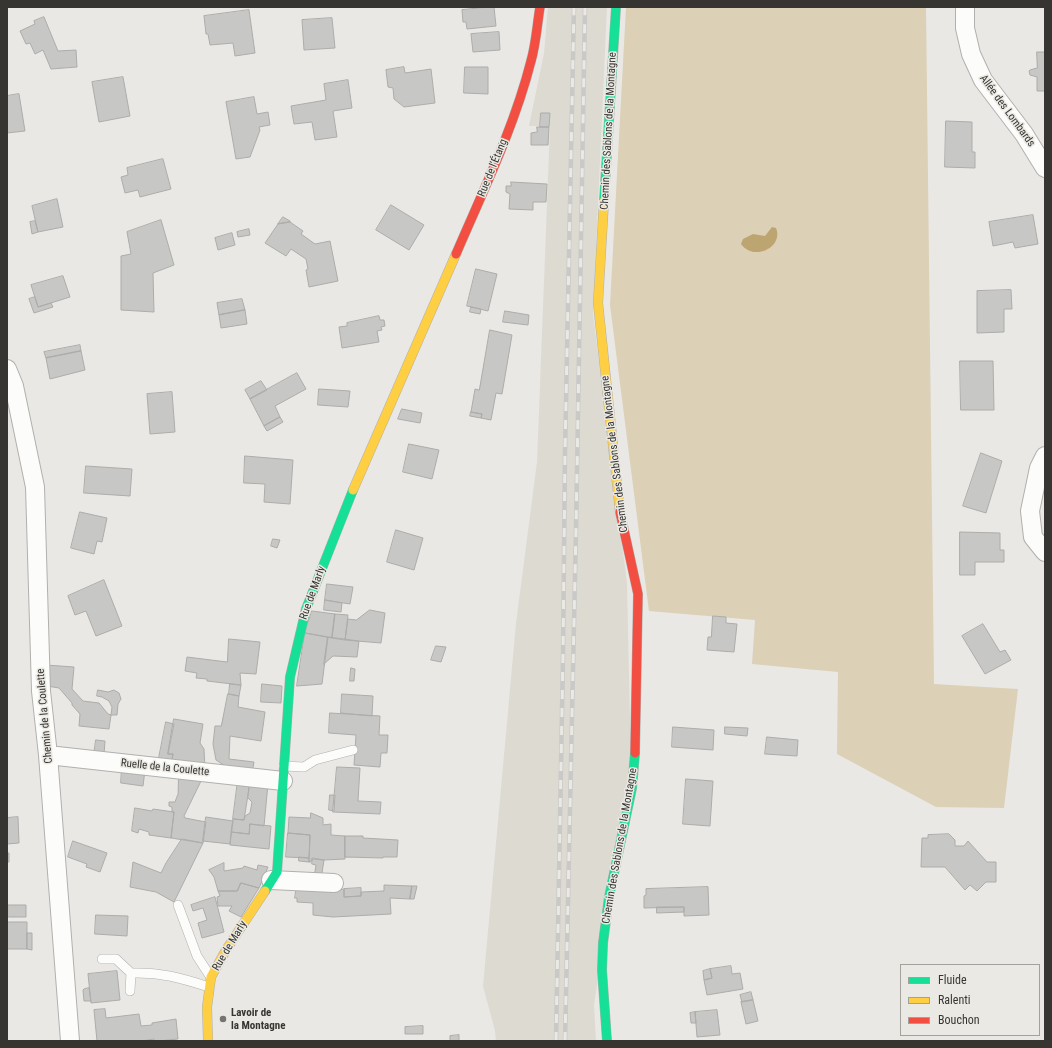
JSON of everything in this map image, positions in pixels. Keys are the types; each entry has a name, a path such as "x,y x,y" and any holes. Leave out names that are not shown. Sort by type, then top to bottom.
{"street":[{"name":"Rue de l'Étang","path":"427,323 499,155 522,91 532,59 540,7"},
{"name":"Chemin des Sablons de la Montagne","path":"607,1041 602,970 603,943 610,897 632,788 635,753 638,594 621,520 598,303 616,7"},
{"name":"Allée des Lombards","path":"965,7 965,28 971,54 983,80 1024,134 1045,168"},
{"name":"Rue de Marly","path":"208,1041 206,1008 211,977 226,950 277,872 290,676 306,609 354,488 427,323"},
{"name":"Chemin de la Coulette","path":"7,369 16,392 35,487 41,691 48,755 70,1041"},
{"path":"1045,456 1039,468 1030,511 1033,537 1045,552"},
{"name":"Ruelle de la Coulette","path":"48,755 283,773"},
{"path":"271,880 334,883"}],"lane":[{"path":"283,773 304,767 315,760 353,750"},
{"path":"178,904 197,956 211,977"},
{"path":"102,959 116,959 131,973 162,974 179,977 209,987"},
{"path":"130,990 131,973"}],"shaded area":[{"path":"548,7 607,7 593,314 627,583 631,767 594,1005 596,1041 496,1041 495,1031 483,986 516,623 537,462 550,126 529,126 544,53"},
{"path":"626,7 926,7 934,684 1018,689 1004,808 936,807 837,754 838,672 752,664 755,620 649,611 610,305"},
{"path":"772,227 776,228 776,241 766,250 753,252 741,244 743,239 753,234 765,236"}],"building":[{"path":"494,7 496,26 467,29 466,22 463,22 462,10"},
{"path":"249,10 255,53 235,56 233,43 210,45 208,34 206,34 204,16"},
{"path":"44,17 58,51 76,50 77,67 51,69 43,50 35,54 30,43 26,44 20,31 35,24 34,21"},
{"path":"332,18 335,48 304,50 302,20"},
{"path":"499,32 500,50 473,52 471,34"},
{"path":"1037,52 1045,52 1045,91 1037,91 1037,77 1030,75 1029,71 1037,68"},
{"path":"404,67 405,73 431,69 435,103 404,107 394,99 393,88 388,87 386,70"},
{"path":"465,67 488,67 488,94 464,93"},
{"path":"123,77 130,116 99,122 92,82"},
{"path":"348,80 352,108 333,111 337,137 315,140 312,122 294,124 291,106 326,100 324,84"},
{"path":"19,94 25,131 7,133 7,96"},
{"path":"254,97 257,114 268,112 270,125 259,127 260,130 250,157 236,159 226,102"},
{"path":"541,113 550,113 549,127 540,127"},
{"path":"946,121 972,122 972,152 975,152 975,168 945,167"},
{"path":"537,127 549,127 548,145 531,145 531,133 537,132"},
{"path":"163,159 171,189 140,197 138,190 125,193 121,177 128,175 127,168"},
{"path":"511,182 547,184 546,202 533,202 533,210 509,209 510,194 506,192 506,186 511,186"},
{"path":"57,199 63,227 38,232 32,206"},
{"path":"391,205 424,225 409,250 376,230"},
{"path":"1033,215 1038,244 1015,248 1013,242 993,246 989,222"},
{"path":"283,217 290,222 278,224"},
{"path":"161,220 174,265 153,273 154,312 121,310 121,256 131,254 127,232"},
{"path":"35,221 38,232 32,234 30,222"},
{"path":"290,222 303,231 301,234 315,244 330,241 338,281 309,287 306,259 291,249 286,256 265,243 278,224"},
{"path":"249,229 250,235 238,237 237,232"},
{"path":"232,233 235,245 218,250 215,238"},
{"path":"476,269 497,274 488,311 467,306"},
{"path":"63,276 70,297 38,307 31,285"},
{"path":"1011,290 1012,309 1004,309 1004,332 977,333 977,291"},
{"path":"35,297 38,307 51,303 53,307 34,313 29,299"},
{"path":"242,299 245,310 219,315 217,303"},
{"path":"471,307 481,309 480,314 470,312"},
{"path":"245,310 247,324 221,328 219,315"},
{"path":"505,311 529,315 528,325 503,322"},
{"path":"379,316 380,320 384,320 385,326 381,327 382,330 377,331 379,342 342,348 339,327 347,326 347,323"},
{"path":"490,330 512,335 502,394 496,393 491,420 481,418 482,414 471,412 475,389 479,390"},
{"path":"80,345 81,351 46,358 44,352"},
{"path":"81,351 85,370 50,379 46,358"},
{"path":"960,361 993,361 994,410 961,410"},
{"path":"297,373 306,389 275,406 280,417 264,426 250,399"},
{"path":"261,381 267,390 250,399 245,390"},
{"path":"319,389 350,391 348,407 318,405"},
{"path":"172,392 175,432 150,434 147,394"},
{"path":"402,409 422,413 420,423 398,419"},
{"path":"471,412 482,414 481,418 470,416"},
{"path":"280,417 283,422 267,431 264,426"},
{"path":"409,444 439,450 432,479 403,472"},
{"path":"981,453 1002,461 986,513 963,506"},
{"path":"245,456 293,460 290,504 264,502 265,484 244,483"},
{"path":"86,466 132,469 130,496 84,493"},
{"path":"80,512 107,518 102,542 97,541 94,554 71,548"},
{"path":"396,530 423,538 414,570 387,562"},
{"path":"960,532 1000,533 1000,550 1004,550 1004,562 975,562 975,575 960,575"},
{"path":"273,539 280,540 277,548 271,546"},
{"path":"104,580 122,626 96,636 86,611 75,615 68,596"},
{"path":"327,584 353,587 350,604 325,600"},
{"path":"325,600 342,603 341,612 324,610"},
{"path":"370,610 385,613 381,643 345,640 348,619 356,620"},
{"path":"312,611 335,614 332,638 305,633"},
{"path":"335,614 348,615 345,640 332,638"},
{"path":"713,616 726,617 726,623 737,624 734,652 707,650 708,637 711,637"},
{"path":"983,624 1000,652 1005,650 1011,660 985,674 962,636"},
{"path":"305,633 328,637 322,684 297,686"},
{"path":"328,637 359,641 357,657 333,656 324,664"},
{"path":"229,639 260,642 256,674 240,673 241,685 207,681 207,679 196,678 197,673 185,671 187,657 227,662"},
{"path":"436,646 446,647 441,662 431,660"},
{"path":"46,665 74,667 72,689 83,701 99,703 108,714 111,715 109,729 79,726 80,714 72,703 59,688 47,686"},
{"path":"351,668 355,669 354,681 350,681"},
{"path":"230,684 241,685 239,696 229,694"},
{"path":"262,684 282,686 281,703 261,702"},
{"path":"98,690 108,692 114,690 119,693 121,699 118,704 117,715 111,715 112,707 109,701 97,696"},
{"path":"228,694 239,696 238,707 265,712 261,741 230,736 229,759 254,762 252,773 233,771 216,760 213,744 215,726 221,726"},
{"path":"342,694 373,696 372,716 341,713"},
{"path":"330,713 380,716 379,735 388,735 387,753 381,753 380,767 354,765 356,735 329,733"},
{"path":"174,719 203,724 200,743 204,749 205,769 171,765 173,754 168,754"},
{"path":"166,722 174,724 168,754 173,754 171,765 158,763"},
{"path":"673,727 714,730 713,750 672,747"},
{"path":"725,727 748,728 747,736 725,734"},
{"path":"767,737 798,740 797,756 765,754"},
{"path":"96,740 105,741 104,755 94,755"},
{"path":"337,767 360,768 358,801 381,802 380,814 333,812"},
{"path":"122,768 145,770 143,786 121,783"},
{"path":"179,773 202,779 184,816 185,818 206,822 203,843 171,838 174,812 172,812 172,807 169,806 169,802 175,802 178,794"},
{"path":"686,779 713,781 710,826 683,824"},
{"path":"238,780 250,782 244,820 233,819"},
{"path":"250,782 268,784 264,826 250,824 249,834 231,832 233,819 244,820 245,816 250,813 252,802 248,798"},
{"path":"330,795 335,795 334,811 329,810"},
{"path":"135,808 152,811 153,809 174,812 171,838 149,835 149,832 139,829 138,833 132,831"},
{"path":"311,813 323,818 323,825 331,824 331,835 345,836 345,859 324,860 312,858 311,862 309,862 310,835 288,833 289,817 310,818"},
{"path":"18,817 19,843 7,844 7,818"},
{"path":"206,817 233,821 230,844 203,841"},
{"path":"250,824 271,826 269,849 230,845 231,832 249,834"},
{"path":"288,833 310,835 309,858 286,857"},
{"path":"949,834 955,840 955,846 964,846 968,841 987,862 996,862 996,882 986,882 977,891 970,885 965,890 945,867 921,867 922,838 928,838 928,835"},
{"path":"345,836 363,836 363,838 398,840 397,857 345,857"},
{"path":"182,839 203,843 174,902 156,892 130,887 133,862 161,873"},
{"path":"73,841 107,853 100,872 86,867 87,864 68,857"},
{"path":"7,853 9,853 9,862 7,862"},
{"path":"299,857 309,858 309,862 299,861"},
{"path":"313,859 324,860 321,879 314,878 316,865 312,864"},
{"path":"224,863 224,871 243,868 244,866 257,870 258,865 268,867 259,888 241,883 237,891 218,891 214,877 209,870"},
{"path":"241,883 259,888 241,917 229,911 232,906 218,906 217,897 220,896 218,891 237,891"},
{"path":"297,885 335,890 344,889 344,897 361,896 361,892 384,891 384,885 412,886 410,899 390,898 391,914 333,917 313,915 313,903 297,902 297,898 295,898"},
{"path":"412,886 417,886 414,899 410,899"},
{"path":"708,887 709,915 684,916 684,907 644,908 644,896 646,895 646,889"},
{"path":"361,888 361,896 344,897 344,889"},
{"path":"215,897 224,932 202,938 198,923 207,920 203,908 193,911 191,905"},
{"path":"8,905 26,905 26,917 8,917"},
{"path":"657,907 684,907 684,912 657,913"},
{"path":"96,915 128,916 127,936 95,934"},
{"path":"8,922 27,922 27,949 7,949"},
{"path":"27,933 32,933 32,950 27,949"},
{"path":"731,966 732,974 740,973 743,989 707,995 704,980 712,978 710,969"},
{"path":"710,969 712,978 704,980 703,971"},
{"path":"117,971 120,1000 91,1003 88,974"},
{"path":"89,988 91,1001 84,1001 83,990"},
{"path":"751,992 753,1000 742,1002 740,995"},
{"path":"753,1000 758,1021 746,1024 741,1002"},
{"path":"105,1009 106,1018 139,1014 141,1026 176,1019 178,1039 158,1041 154,1041 154,1039 142,1041 97,1041 94,1010"},
{"path":"717,1010 720,1035 697,1037 695,1012"},
{"path":"695,1012 696,1023 691,1023 690,1013"},
{"path":"423,1026 423,1034 405,1034 405,1027"},
{"path":"459,1035 459,1041 450,1041 450,1036"}],"railway":[{"path":"556,1041 565,452 574,7"},
{"path":"565,1041 585,7"}],"traffic: fast":[{"path":"604,201 616,7"},
{"path":"265,891 277,872 290,677 306,609 353,490"},
{"path":"607,1041 602,970 603,943 609,897 632,788 635,753"}],"traffic: slow":[{"path":"604,201 598,303 620,512"},
{"path":"353,490 456,254"},
{"path":"208,1041 207,1007 211,977 226,950 265,891"}],"traffic: jam":[{"path":"456,254 516,111 533,55 540,7"},
{"path":"620,512 638,594 635,753"}],"place":[{"name":"Lavoir de la Montagne","path":"223,1019"}]}
